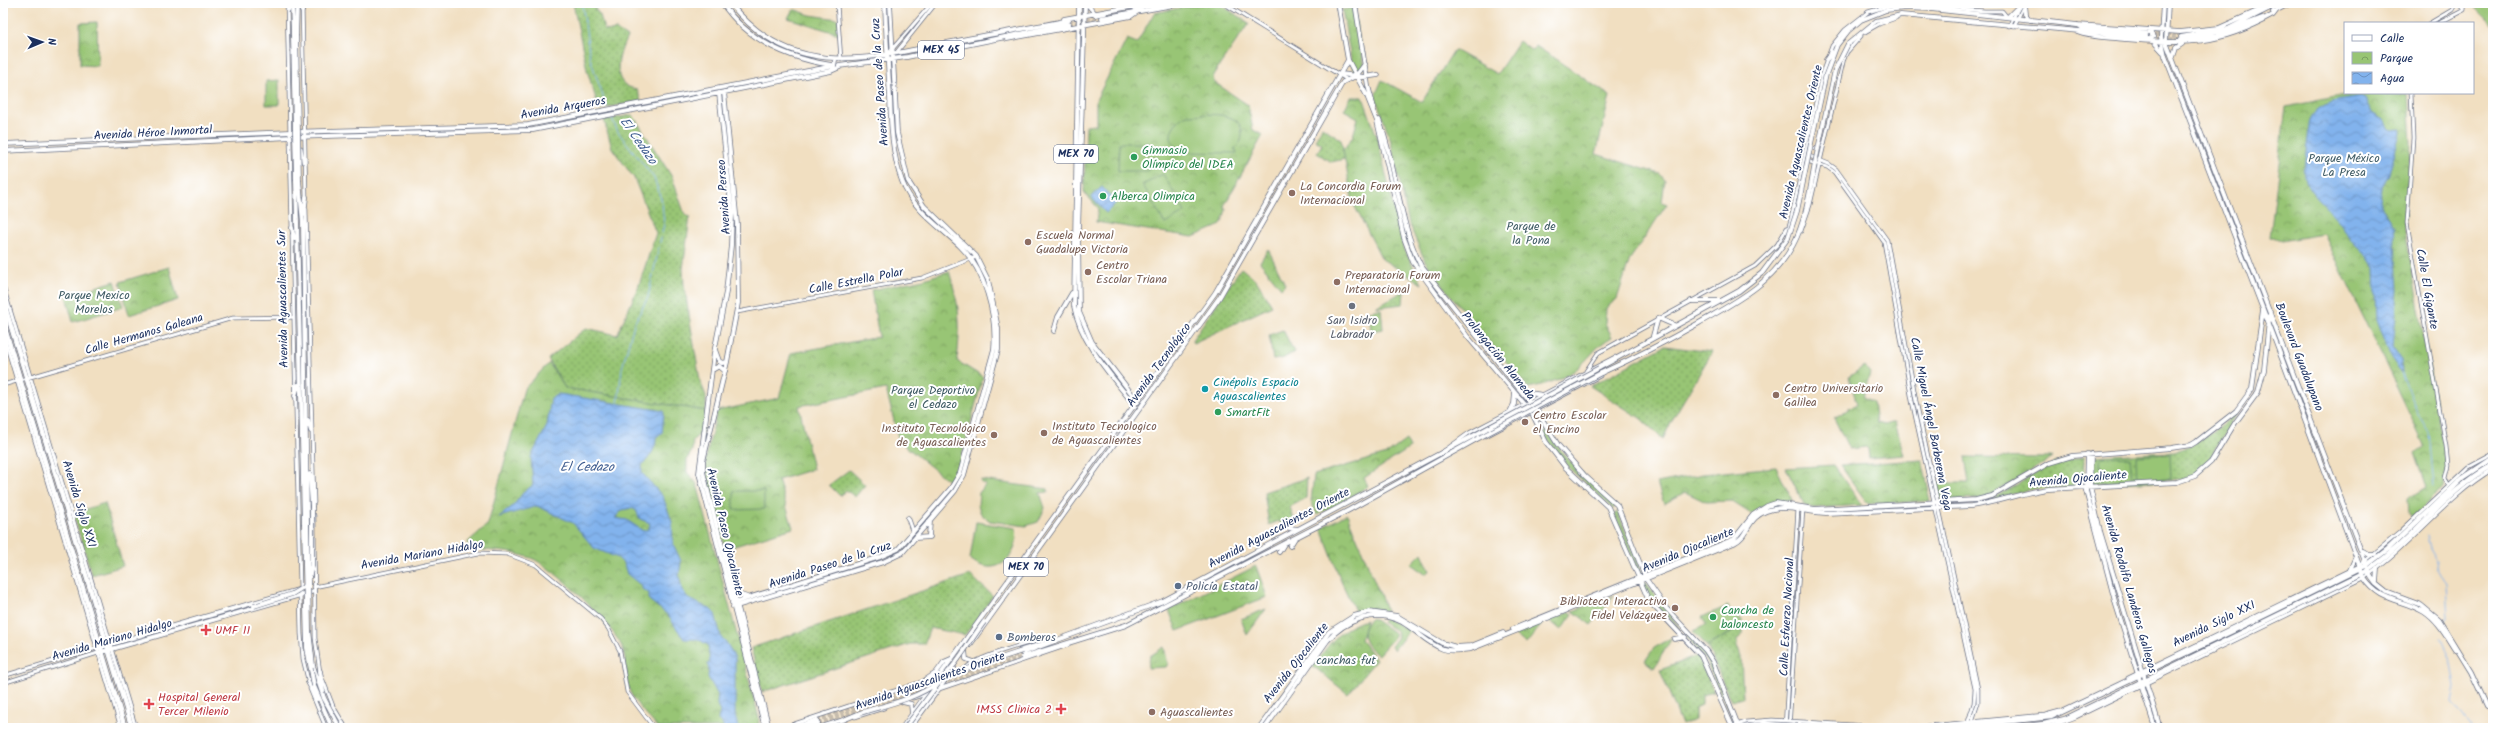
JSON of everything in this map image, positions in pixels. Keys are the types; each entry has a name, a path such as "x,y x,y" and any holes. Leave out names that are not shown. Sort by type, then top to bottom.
{"highway":[{"name":"Avenida Siglo XXI","path":"3,300 128,708 132,728"},
{"name":"Avenida Siglo XXI","path":"3,322 7,342 69,552 111,691 125,728"},
{"path":"39,418 40,410"},
{"path":"2381,551 2388,549 2462,478 2493,458"},
{"name":"Avenida Siglo XXI","path":"2006,728 2056,722 2143,683 2363,576 2370,572 2420,528 2474,475 2493,465"},
{"name":"Avenida Siglo XXI","path":"1941,728 2000,720 2051,716 2360,567 2381,551"},
{"path":"1738,727 1765,724 1831,728"}],"main road":[{"path":"288,10 290,3"},
{"name":"Avenida Aguascalientes Sur","path":"290,3 295,35"},
{"path":"297,3 302,11"},
{"name":"Avenida Aguascalientes Sur","path":"297,3 295,35 298,181 296,245 299,381 306,523"},
{"name":"MEX 45","path":"722,3 739,24 763,43 791,55 834,66 877,62 891,56 997,33 1070,22"},
{"name":"MEX 45","path":"730,3 752,26 774,42 804,54 835,60 878,56 902,58 992,40 1070,22"},
{"name":"Avenida Paseo de la Cruz","path":"885,3 887,44 891,56"},
{"name":"Avenida Paseo de la Cruz","path":"750,599 883,562 902,553 955,491 964,475 998,350 998,328 986,274 974,258 924,206 908,181 897,133 890,69 890,3"},
{"name":"MEX 70","path":"1079,3 1082,24 1078,231 1080,312 1092,342 1141,406"},
{"path":"1085,3 1094,16"},
{"name":"MEX 70","path":"1085,3 1085,15 1082,24 1073,291 1079,326 1089,344 1138,410"},
{"path":"1070,22 1080,16 1085,15 1131,16 1138,9 1157,3"},
{"path":"1070,22 1082,24 1094,16 1184,3"},
{"name":"Prolongación Alameda","path":"1338,3 1348,60 1367,96 1379,128 1404,238 1413,262 1463,330 1515,394 1524,405 1535,412 1546,442 1566,468 1608,507 1649,600 1685,637 1705,662 1732,727"},
{"name":"Prolongación Alameda","path":"1355,3 1367,77 1374,107 1385,134 1410,239 1421,266 1529,402 1558,445 1585,476 1617,506 1646,578 1666,608 1706,651 1713,662 1738,727"},
{"name":"Boulevard Guadalupano","path":"2163,3 2161,42 2164,53 2268,322 2363,576 2379,594 2398,602 2416,607 2430,616 2460,654"},
{"name":"Boulevard Guadalupano","path":"2168,3 2166,42 2174,59 2288,355 2370,572 2378,586 2391,594 2417,603 2439,620 2477,683 2487,706 2493,709"},
{"name":"Avenida Aguascalientes Oriente","path":"1022,654 1072,643 1126,625 1285,543 1453,453 1474,438 1616,357 1722,301 1752,282 1762,273 1787,239 1797,211 1826,74 1836,47 1848,31 1866,17 1894,8 1931,9 2006,16 2077,25 2147,35 2152,41 2166,42 2228,29 2280,3"},
{"name":"Avenida Aguascalientes Oriente","path":"2180,38 2228,32 2291,3"},
{"path":"2006,16 2022,4 2025,14 2030,20"},
{"path":"1923,5 1931,9"},
{"path":"1861,16 1866,17 1873,10"},
{"name":"Avenida Aguascalientes Oriente","path":"1022,654 1056,639 1145,609 1441,452 1474,438 1601,373 1664,343 1750,293 1773,273 1795,241 1804,217 1835,70 1850,42 1876,21 1899,16 2077,32 2147,35 2166,31 2180,38 2185,43 2207,41 2233,35 2273,15 2276,11"},
{"path":"1871,28 1876,21"},
{"path":"2152,41 2164,53"},
{"path":"1844,58 1850,42"},
{"path":"2174,59 2176,48 2185,43"},
{"path":"878,56 887,44"},
{"path":"1826,60 1836,47"},
{"path":"877,62 884,64 890,69 902,58"},
{"path":"834,66 835,60"},
{"path":"840,66 841,60"},
{"name":"Avenida Tecnológico","path":"903,728 938,676 952,659 1215,293 1348,60"},
{"path":"1346,79 1356,76 1365,64"},
{"name":"Avenida Arqueros","path":"304,134 518,126 619,109 834,66"},
{"name":"Avenida Arqueros","path":"304,134 513,132 554,128 831,71 840,66"},
{"path":"1341,74 1367,77 1378,75"},
{"path":"1356,76 1362,83 1374,107"},
{"name":"Avenida Tecnológico","path":"910,728 1230,281 1346,79"},
{"name":"Avenida Perseo","path":"721,88 732,222 726,292"},
{"name":"Avenida Perseo","path":"721,93 737,229 738,305"},
{"name":"Avenida Héroe Inmortal","path":"3,151 292,134"},
{"name":"Avenida Héroe Inmortal","path":"3,144 304,134"},
{"name":"Avenida Aguascalientes Sur","path":"298,181 303,222 305,313 307,453 306,590"},
{"path":"303,222 306,197"},
{"path":"1787,239 1793,213"},
{"path":"292,228 296,245"},
{"name":"Avenida Paseo de la Cruz","path":"732,605 880,557 898,549 951,488 960,473 994,349 994,328 986,291 974,258"},
{"path":"1054,331 1058,317 1073,291"},
{"name":"Avenida Paseo Ojocaliente","path":"726,292 715,348 699,473 765,728"},
{"path":"1691,301 1722,301"},
{"name":"Avenida Paseo Ojocaliente","path":"738,305 725,372 703,461 703,472 769,728"},
{"path":"2263,310 2261,321 2268,322"},
{"path":"2270,311 2268,322 2284,351 2288,355"},
{"path":"305,313 309,321"},
{"path":"1653,337 1658,318 1675,325"},
{"name":"Avenida Ojocaliente","path":"1937,506 1984,499 2049,463 2089,454 2183,447 2196,442 2232,414 2246,399 2256,376 2261,321"},
{"name":"Avenida Ojocaliente","path":"1259,728 1324,639 1336,626 1350,618 1369,612 1389,613 1406,619 1442,643 1456,647 1470,646 1739,541 1754,520 1768,510 1785,508 1815,509 1991,504 2031,491 2088,486 2178,482 2196,476 2210,462 2235,423 2258,392 2266,355 2268,322"},
{"path":"715,348 719,361 722,363 727,362"},
{"path":"2266,355 2270,349"},
{"path":"712,370 719,366 725,372"},
{"path":"295,396 299,381"},
{"path":"1521,392 1530,395 1542,395"},
{"path":"1510,412 1514,404 1515,394"},
{"path":"306,415 311,431"},
{"path":"226,616 292,594 307,582 312,566 312,506 307,453"},
{"name":"Avenida Rodolfo Landeros Gallegos","path":"2089,454 2088,486 2103,558 2143,683 2160,728"},
{"path":"908,518 912,532"},
{"path":"914,538 930,537 930,519"},
{"path":"1303,521 1311,522"},
{"path":"1289,528 1298,529"},
{"path":"1290,546 1296,537"},
{"path":"1279,552 1285,543"},
{"path":"2362,549 2368,554 2375,554"},
{"path":"2350,570 2356,556"},
{"path":"2377,569 2375,576 2378,586"},
{"name":"Avenida Ojocaliente","path":"1265,728 1327,641 1339,628 1356,620 1369,617 1390,617 1402,622 1444,650 1471,649 1639,580"},
{"path":"733,586 738,594 750,599 743,608 741,619"},
{"name":"Avenida Mariano Hidalgo","path":"109,647 226,616 300,595 315,589"},
{"name":"Avenida Mariano Hidalgo","path":"99,650 233,607 300,590 315,589"},
{"path":"306,590 313,666 324,698 340,728"},
{"path":"306,590 307,650 314,686 321,705"},
{"path":"2398,602 2417,603"},
{"path":"1145,609 1146,603"},
{"path":"841,721 922,692 935,684 946,674 984,622 999,605"},
{"path":"1674,639 1685,637"},
{"path":"903,728 929,695 947,677 1022,654 1035,646"},
{"path":"965,651 966,659 974,662"},
{"path":"924,681 936,673 944,662 952,659"},
{"path":"320,671 324,698"},
{"path":"308,682 332,728"},
{"name":"Avenida Rodolfo Landeros Gallegos","path":"2143,683 2155,728"},
{"path":"903,702 912,705 912,714"},
{"path":"761,728 762,719"},
{"name":"Avenida Aguascalientes Oriente","path":"794,728 817,724"},
{"name":"Avenida Aguascalientes Oriente","path":"804,728 817,724"}],"street":[{"path":"302,3 303,118 309,321 315,645 320,671 330,699 345,727"},
{"path":"833,3 838,4 839,55 841,60"},
{"path":"891,56 932,3"},
{"path":"891,56 936,3"},
{"path":"1223,3 1341,74 1346,79"},
{"name":"Avenida Aguascalientes Oriente","path":"1586,371 1598,352 1755,266 1768,255 1786,232 1793,213 1826,60 1837,39 1861,16 1873,10 1902,3 1985,11 2002,11 2006,16"},
{"path":"2432,22 2452,10 2457,3 2464,10"},
{"path":"2014,26 2022,4"},
{"path":"2464,10 2465,4"},
{"name":"Avenida Aguascalientes Sur","path":"288,10 292,134 293,317 300,595"},
{"path":"2441,22 2464,10"},
{"path":"1795,241 1805,220 1844,58 1855,42 1871,28 1899,16"},
{"path":"2009,26 2016,18"},
{"path":"835,60 839,55"},
{"name":"Calle El Gigante","path":"2411,94 2413,138 2407,223 2447,457 2446,478 2448,485"},
{"path":"291,117 292,121 297,124 301,123 303,118"},
{"path":"1808,144 1816,149 1824,144"},
{"path":"292,165 293,149 297,146 301,148 304,166"},
{"name":"Calle Miguel Ángel Barberena Vega","path":"1806,155 1820,160 1836,169 1888,240 1916,401 1937,506"},
{"name":"Calle Miguel Ángel Barberena Vega","path":"1805,160 1819,164 1834,172 1884,242 1912,401 1978,688 1978,703 1969,725"},
{"name":"Calle Estrella Polar","path":"737,312 922,278 974,258"},
{"name":"Avenida Siglo XXI","path":"3,286 28,378 40,410 76,537"},
{"name":"Calle Hermanos Galeana","path":"3,386 233,318 293,317"},
{"name":"Avenida Siglo XXI","path":"3,334 7,342"},
{"name":"Avenida Aguascalientes Oriente","path":"1441,452 1464,436 1586,371 1616,357"},
{"name":"Avenida Aguascalientes Oriente","path":"1453,453 1535,412 1619,365"},
{"path":"1542,395 1541,403 1546,406"},
{"path":"1524,405 1527,409 1527,416"},
{"name":"Avenida Siglo XXI","path":"2366,563 2375,554 2381,551 2448,485 2469,467 2493,454"},
{"name":"Avenida Siglo XXI","path":"2370,572 2377,569 2450,502 2493,469"},
{"name":"Calle Esfuerzo Nacional","path":"1787,725 1800,509"},
{"name":"Avenida Mariano Hidalgo","path":"315,589 359,577 480,553 507,554 536,565 580,600 608,628 620,651 627,692 654,728"},
{"path":"299,569 302,577 308,579 314,567"},
{"name":"Avenida Siglo XXI","path":"2332,580 2350,570 2360,567"},
{"path":"300,595 303,659 308,682 318,712 326,728"},
{"path":"300,609 306,602 314,606"},
{"name":"Avenida Aguascalientes Oriente","path":"966,668 974,662 1045,638 1056,639"},
{"name":"Avenida Aguascalientes Oriente","path":"784,728 938,676 1056,639"},
{"name":"Avenida Aguascalientes Oriente","path":"817,724 841,721 903,702 1072,643"},
{"name":"Avenida Mariano Hidalgo","path":"3,676 99,650"},
{"name":"Avenida Mariano Hidalgo","path":"3,683 99,650"},
{"path":"957,670 955,677 960,681"},
{"path":"916,684 922,688 919,696"},
{"name":"Avenida Siglo XXI","path":"111,691 121,728"},
{"name":"Avenida Siglo XXI","path":"2047,728 2062,724 2109,699"},
{"name":"Avenida Siglo XXI","path":"128,708 136,728"},
{"path":"1787,725 1902,728"},
{"name":"Avenida Siglo XXI","path":"1907,728 1969,725"},
{"path":"1727,728 1738,727"}],"green space":[{"path":"573,3 601,3 596,4 595,9 600,15 604,30 612,31 615,29 627,37 619,61 619,76 622,82 628,87 637,89 641,101 599,109 587,70"},
{"path":"1206,3 1218,3 1249,23 1213,75 1214,82 1248,105 1253,130 1263,135 1224,206 1226,210 1221,225 1193,237 1096,222 1098,208 1084,192 1086,126 1096,125 1096,100 1127,39 1137,43 1154,13"},
{"path":"2470,3 2493,3 2493,26"},
{"path":"1353,8 1365,67 1356,73 1352,64 1342,10"},
{"path":"793,9 810,15 838,19 839,34 788,18"},
{"path":"97,22 98,66 80,65 80,23"},
{"name":"Parque de la Pona","path":"1519,41 1532,51 1536,46 1610,96 1596,154 1660,174 1665,180 1662,202 1667,204 1630,259 1617,299 1606,308 1605,323 1612,337 1595,350 1580,366 1569,374 1548,383 1528,388 1447,291 1425,261 1409,224 1390,138 1375,96 1382,80 1422,102 1454,50 1497,74"},
{"path":"279,80 279,105 266,105 266,81"},
{"name":"Parque México La Presa","path":"2350,94 2408,94 2411,144 2404,224 2446,463 2444,488 2412,517 2409,513 2408,499 2427,487 2415,453 2424,445 2324,234 2281,241 2270,237 2286,107"},
{"path":"1351,97 1363,97 1377,137 1403,246 1422,284 1382,259 1353,203 1343,150 1353,136 1358,118 1344,110"},
{"path":"1211,114 1228,117 1235,120 1240,125 1242,133 1242,138 1238,146 1234,149 1237,153 1177,152 1179,148 1171,139 1172,130 1178,121 1187,115"},
{"path":"633,115 672,177 685,215 690,217 683,269 684,285 700,381 706,396 706,411 565,388 548,359 586,328 617,335 638,288 656,233 634,178 612,148 604,120"},
{"path":"1322,127 1341,139 1345,159 1331,162 1317,153 1322,144 1315,140"},
{"name":"Gimnasio Olímpico del IDEA","path":"1119,143 1149,143 1148,171 1118,171"},
{"path":"1163,174 1185,212 1165,224 1143,185"},
{"path":"1268,249 1285,284 1281,288 1260,262"},
{"path":"169,267 178,300 129,315 120,282"},
{"path":"1241,268 1256,280 1272,306 1193,343 1192,340"},
{"name":"Parque Deportivo el Cedazo","path":"949,271 959,315 957,361 983,377 957,473 951,483 899,441 886,389 799,406 813,469 778,480 793,528 725,549 708,482 705,461 717,411 779,398 791,353 879,337 871,290 924,279"},
{"name":"Parque Mexico Morelos","path":"115,281 123,307 73,322 66,296"},
{"path":"1404,291 1403,304 1377,307 1377,306"},
{"path":"1381,309 1383,329 1371,331 1369,311"},
{"path":"1283,330 1294,352 1284,358 1273,360 1269,335"},
{"path":"1665,346 1712,352 1671,422 1663,439 1640,418 1590,386"},
{"path":"549,363 565,388 706,411 702,432 693,440 692,451 687,459 687,472 697,484 759,718 758,728 658,728 633,698 630,692 622,647 607,625 581,597 553,572 531,558 500,551 468,550 468,542 488,524 524,389"},
{"path":"1864,366 1870,373 1863,397 1873,402 1876,423 1884,425 1895,422 1904,455 1869,458 1868,449 1866,447 1849,449 1834,418 1857,404 1849,377"},
{"path":"2237,413 2207,464 2195,474 2182,480 2092,484 2093,456 2173,452 2199,441 2215,431"},
{"path":"1547,431 1565,456 1615,507 1613,509 1569,468 1543,434"},
{"path":"1406,440 1410,448 1364,478 1368,487 1317,515 1311,501 1314,475 1387,454"},
{"path":"2170,454 2171,479 2137,480 2136,456"},
{"path":"2085,456 2084,485 2027,490 1976,504 1995,497 2055,463"},
{"path":"1965,457 2053,458 1994,493 1979,499 1941,501 1937,483 1969,483"},
{"path":"2130,457 2132,480 2102,482 2101,458"},
{"path":"1922,460 1931,501 1868,504 1840,465"},
{"path":"1833,465 1862,505 1814,508 1805,506 1786,468"},
{"path":"1776,467 1792,500 1770,502 1751,514 1731,501 1706,502 1685,492 1664,504 1657,483 1703,474"},
{"path":"849,470 865,485 855,497 846,490 840,496 829,485"},
{"path":"1307,478 1306,498 1290,507 1295,522 1283,528 1279,521 1269,525 1264,492"},
{"path":"981,480 1048,489 1048,492 1040,493 1045,508 1038,522 1026,526 990,521 981,514 978,505 979,493 986,484 981,483"},
{"path":"734,491 764,491 764,509 734,510"},
{"path":"105,503 123,566 92,575 73,513"},
{"path":"1618,512 1643,575 1640,576 1614,514"},
{"path":"1347,514 1387,612 1370,609 1356,613 1341,581 1321,528"},
{"path":"976,522 1016,528 1014,548 1010,556 1004,562 997,566 988,567 979,565 970,559"},
{"path":"1422,553 1430,571 1425,574 1411,564"},
{"path":"1256,566 1267,597 1177,631 1169,610"},
{"path":"970,575 993,596 965,635 930,628 924,644 910,644 762,692 751,648"},
{"path":"1645,582 1681,629 1650,600 1642,583"},
{"path":"1614,596 1591,625 1573,611"},
{"path":"1728,606 1732,616 1742,620 1742,626 1707,646 1693,631 1706,625 1702,617"},
{"path":"1266,609 1247,635 1241,619"},
{"path":"1570,612 1573,614 1561,630 1549,620"},
{"path":"1372,618 1396,635 1378,655 1366,643 1363,633 1367,623"},
{"path":"1385,618 1409,630 1394,650 1391,647 1398,637 1397,631 1382,622"},
{"name":"canchas fut","path":"1366,620 1361,640 1376,660 1348,694 1313,666 1341,632"},
{"path":"1543,623 1526,644 1515,635"},
{"path":"1743,626 1743,634 1737,640 1737,646 1741,657 1743,698 1731,701 1707,646"},
{"path":"1686,635 1689,635 1709,659 1734,722 1706,661"},
{"path":"1672,638 1654,668 1645,661 1654,648"},
{"path":"1164,647 1168,664 1166,667 1148,668 1150,656"},
{"path":"1698,656 1714,692 1702,695 1702,705 1695,708 1695,720 1682,725 1660,670"}],"water":[{"path":"2361,97 2366,99 2372,112 2385,120 2388,128 2391,130 2401,129 2389,174 2381,188 2379,202 2394,226 2398,290 2393,347 2401,360 2402,373 2391,358 2377,319 2375,268 2368,257 2351,240 2338,220 2312,192 2305,177 2309,124 2314,114 2325,105 2332,102"},
{"path":"1102,187 1116,203 1106,213 1091,197"},
{"name":"El Cedazo","path":"559,394 664,411 662,433 656,437 652,452 642,465 642,473 663,497 672,522 673,544 681,561 679,576 682,590 689,599 710,609 715,614 721,637 726,642 735,658 735,715 738,728 724,728 722,723 718,720 720,712 717,704 718,695 708,677 709,668 707,664 710,663 708,645 698,639 684,639 667,614 649,600 649,593 642,589 642,586 627,574 624,564 618,558 594,548 573,523 537,506 499,517 513,506 523,493 533,485 531,457 547,426 551,398","holes":["631,508 636,510 640,519 650,523 649,529 643,531 627,520 615,518 622,510"]}],"waterway":[{"name":"El Cedazo","path":"582,3 590,58 607,108"},
{"name":"El Cedazo","path":"611,116 618,132 654,178 662,202 664,224 648,297 634,324 622,368 618,403"},
{"path":"2402,373 2419,416 2429,432 2434,487"},
{"path":"2427,536 2430,548 2437,560 2436,566 2446,584 2448,618 2445,620"},
{"path":"2442,638 2450,657 2455,688 2452,701 2472,728"}],"tunnel":[{"path":"1069,24 1096,19"},
{"path":"2149,34 2181,37"},
{"path":"2151,37 2180,40"},
{"path":"950,677 1022,653"},
{"path":"942,683 1023,657"},
{"path":"817,720 936,682"},
{"path":"818,723 924,689"}],"place":[{"name":"Gimnasio Olímpico del IDEA","path":"1134,157"},
{"name":"La Concordia Forum Internacional","path":"1292,193"},
{"name":"Alberca Olimpica","path":"1103,196"},
{"name":"Escuela Normal Guadalupe Victoria","path":"1028,242"},
{"name":"Centro Escolar Triana","path":"1088,272"},
{"name":"Preparatoria Forum Internacional","path":"1337,282"},
{"name":"San Isidro Labrador","path":"1352,306"},
{"name":"Cinépolis Espacio Aguascalientes","path":"1205,389"},
{"name":"Centro Universitario Galilea","path":"1776,395"},
{"name":"SmartFit","path":"1218,412"},
{"name":"Centro Escolar el Encino","path":"1525,422"},
{"name":"Instituto Tecnologico de Aguascalientes","path":"1044,433"},
{"name":"Instituto Tecnológico de Aguascalientes","path":"994,435"},
{"name":"Policía Estatal","path":"1178,586"},
{"name":"Biblioteca Interactiva Fidel Velázquez","path":"1675,608"},
{"name":"Cancha de baloncesto","path":"1713,617"},
{"name":"UMF 11","path":"206,630"},
{"name":"Bomberos","path":"999,637"},
{"name":"Hospital General Tercer Milenio","path":"149,704"},
{"name":"IMSS Clinica 2","path":"1061,709"},
{"name":"Aguascalientes","path":"1152,712"}]}
